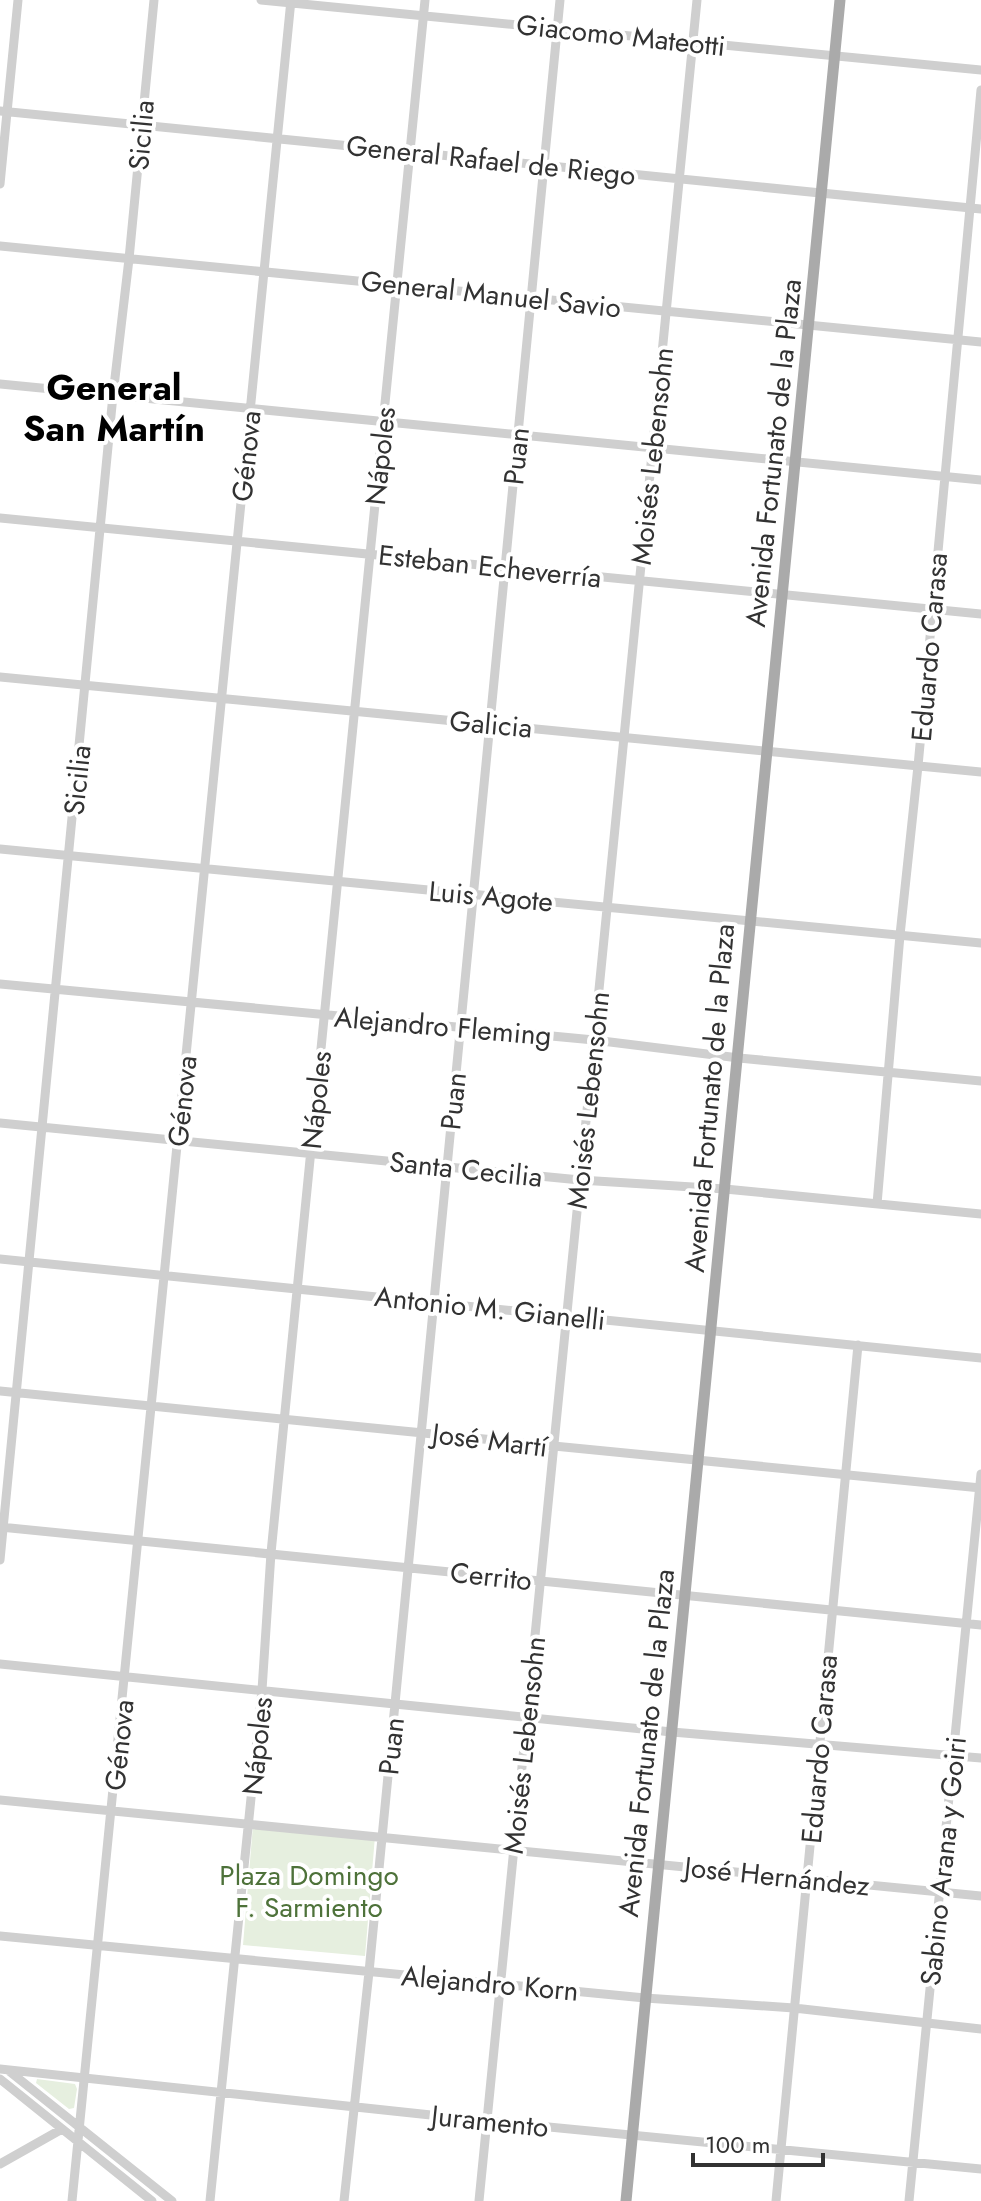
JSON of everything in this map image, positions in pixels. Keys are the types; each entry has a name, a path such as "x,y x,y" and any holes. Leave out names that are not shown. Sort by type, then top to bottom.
{"main road":[{"name":"Avenida Fortunato de la Plaza","path":"626,2201 840,0"}],"street":[{"path":"0,184 3,111 18,0"},
{"name":"Sicilia","path":"0,1560 154,0"},
{"name":"Giacomo Mateotti","path":"261,0 981,70"},
{"name":"Nápoles","path":"210,2201 262,1690 284,1418 425,0"},
{"name":"Puan","path":"344,2201 369,1972 560,0"},
{"name":"Moisés Lebensohn","path":"479,2201 697,0"},
{"name":"Génova","path":"72,2201 291,2"},
{"name":"Eduardo Carasa","path":"877,1204 958,340 976,209 981,90"},
{"name":"General Rafael de Riego","path":"3,111 976,209"},
{"name":"General Manuel Savio","path":"0,246 981,342"},
{"path":"0,384 981,480"},
{"name":"Esteban Echeverría","path":"0,518 981,614"},
{"name":"Galicia","path":"0,677 981,772"},
{"name":"Luis Agote","path":"0,849 981,943"},
{"name":"Alejandro Fleming","path":"0,984 594,1040 739,1058 981,1081"},
{"name":"Santa Cecilia","path":"0,1123 580,1180 725,1189 981,1214"},
{"name":"Antonio M. Gianelli","path":"0,1259 981,1358"},
{"name":"Eduardo Carasa","path":"776,2201 858,1345"},
{"name":"José Martí","path":"0,1391 980,1488"},
{"name":"Sabino Arana y Goiri","path":"909,2201 981,1474"},
{"name":"Cerrito","path":"2,1527 981,1625"},
{"path":"0,1664 672,1732 981,1758"},
{"name":"José Hernández","path":"0,1800 981,1896"},
{"name":"Alejandro Korn","path":"0,1936 645,1998 794,2008 981,2029"},
{"path":"3,2068 172,2201"},
{"name":"Juramento","path":"3,2068 487,2121 981,2169"},
{"path":"0,2079 152,2201"},
{"path":"0,2164 62,2129"}],"green space":[{"name":"Plaza Domingo F. Sarmiento","path":"253,1825 375,1836 365,1956 243,1945"},
{"path":"37,2079 75,2084 74,2108 69,2109 36,2083"}],"district":[{"name":"General San Martín","path":"114,408"}]}
